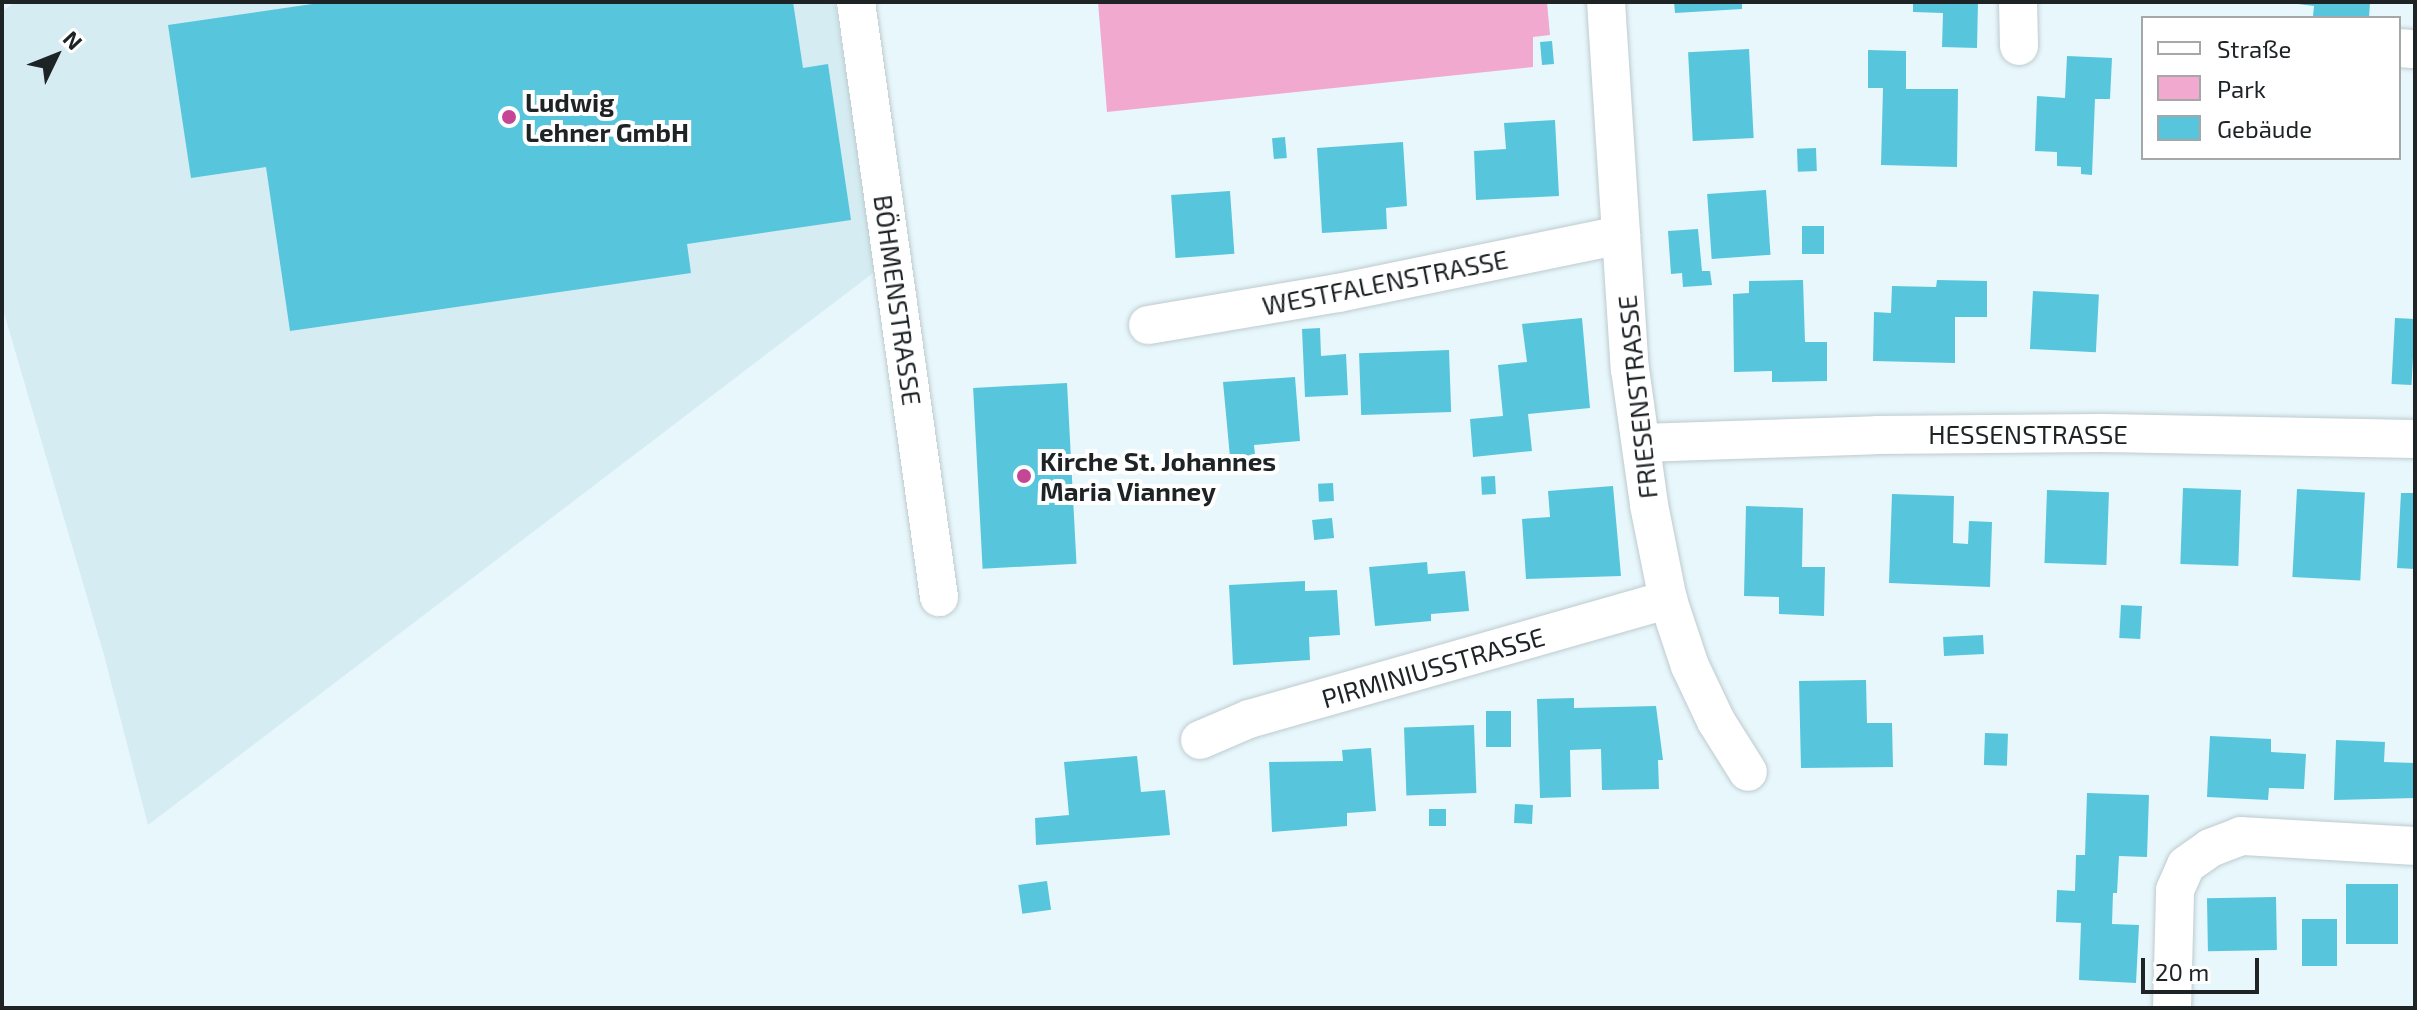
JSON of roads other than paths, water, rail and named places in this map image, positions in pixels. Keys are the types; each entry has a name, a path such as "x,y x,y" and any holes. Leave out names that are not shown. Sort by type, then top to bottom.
{"street":[{"name":"BÖHMENSTRASSE","path":"856,2 939,597"},
{"name":"FRIESENSTRASSE","path":"1606,2 1630,369 1668,600 1690,666 1716,721 1748,772"},
{"path":"2018,2 2019,46"},
{"name":"WESTFALENSTRASSE","path":"1148,325 1338,293 1621,235"},
{"name":"HESSENSTRASSE","path":"1641,443 1876,435 2086,433 2415,439"},
{"name":"PIRMINIUSSTRASSE","path":"1200,740 1249,719 1668,600"},
{"path":"2172,1008 2175,890 2186,865 2210,848 2241,836 2415,846"}],"place":[{"name":"Ludwig Lehner GmbH","path":"509,117"},
{"name":"Kirche St. Johannes Maria Vianney","path":"1024,476"}]}
